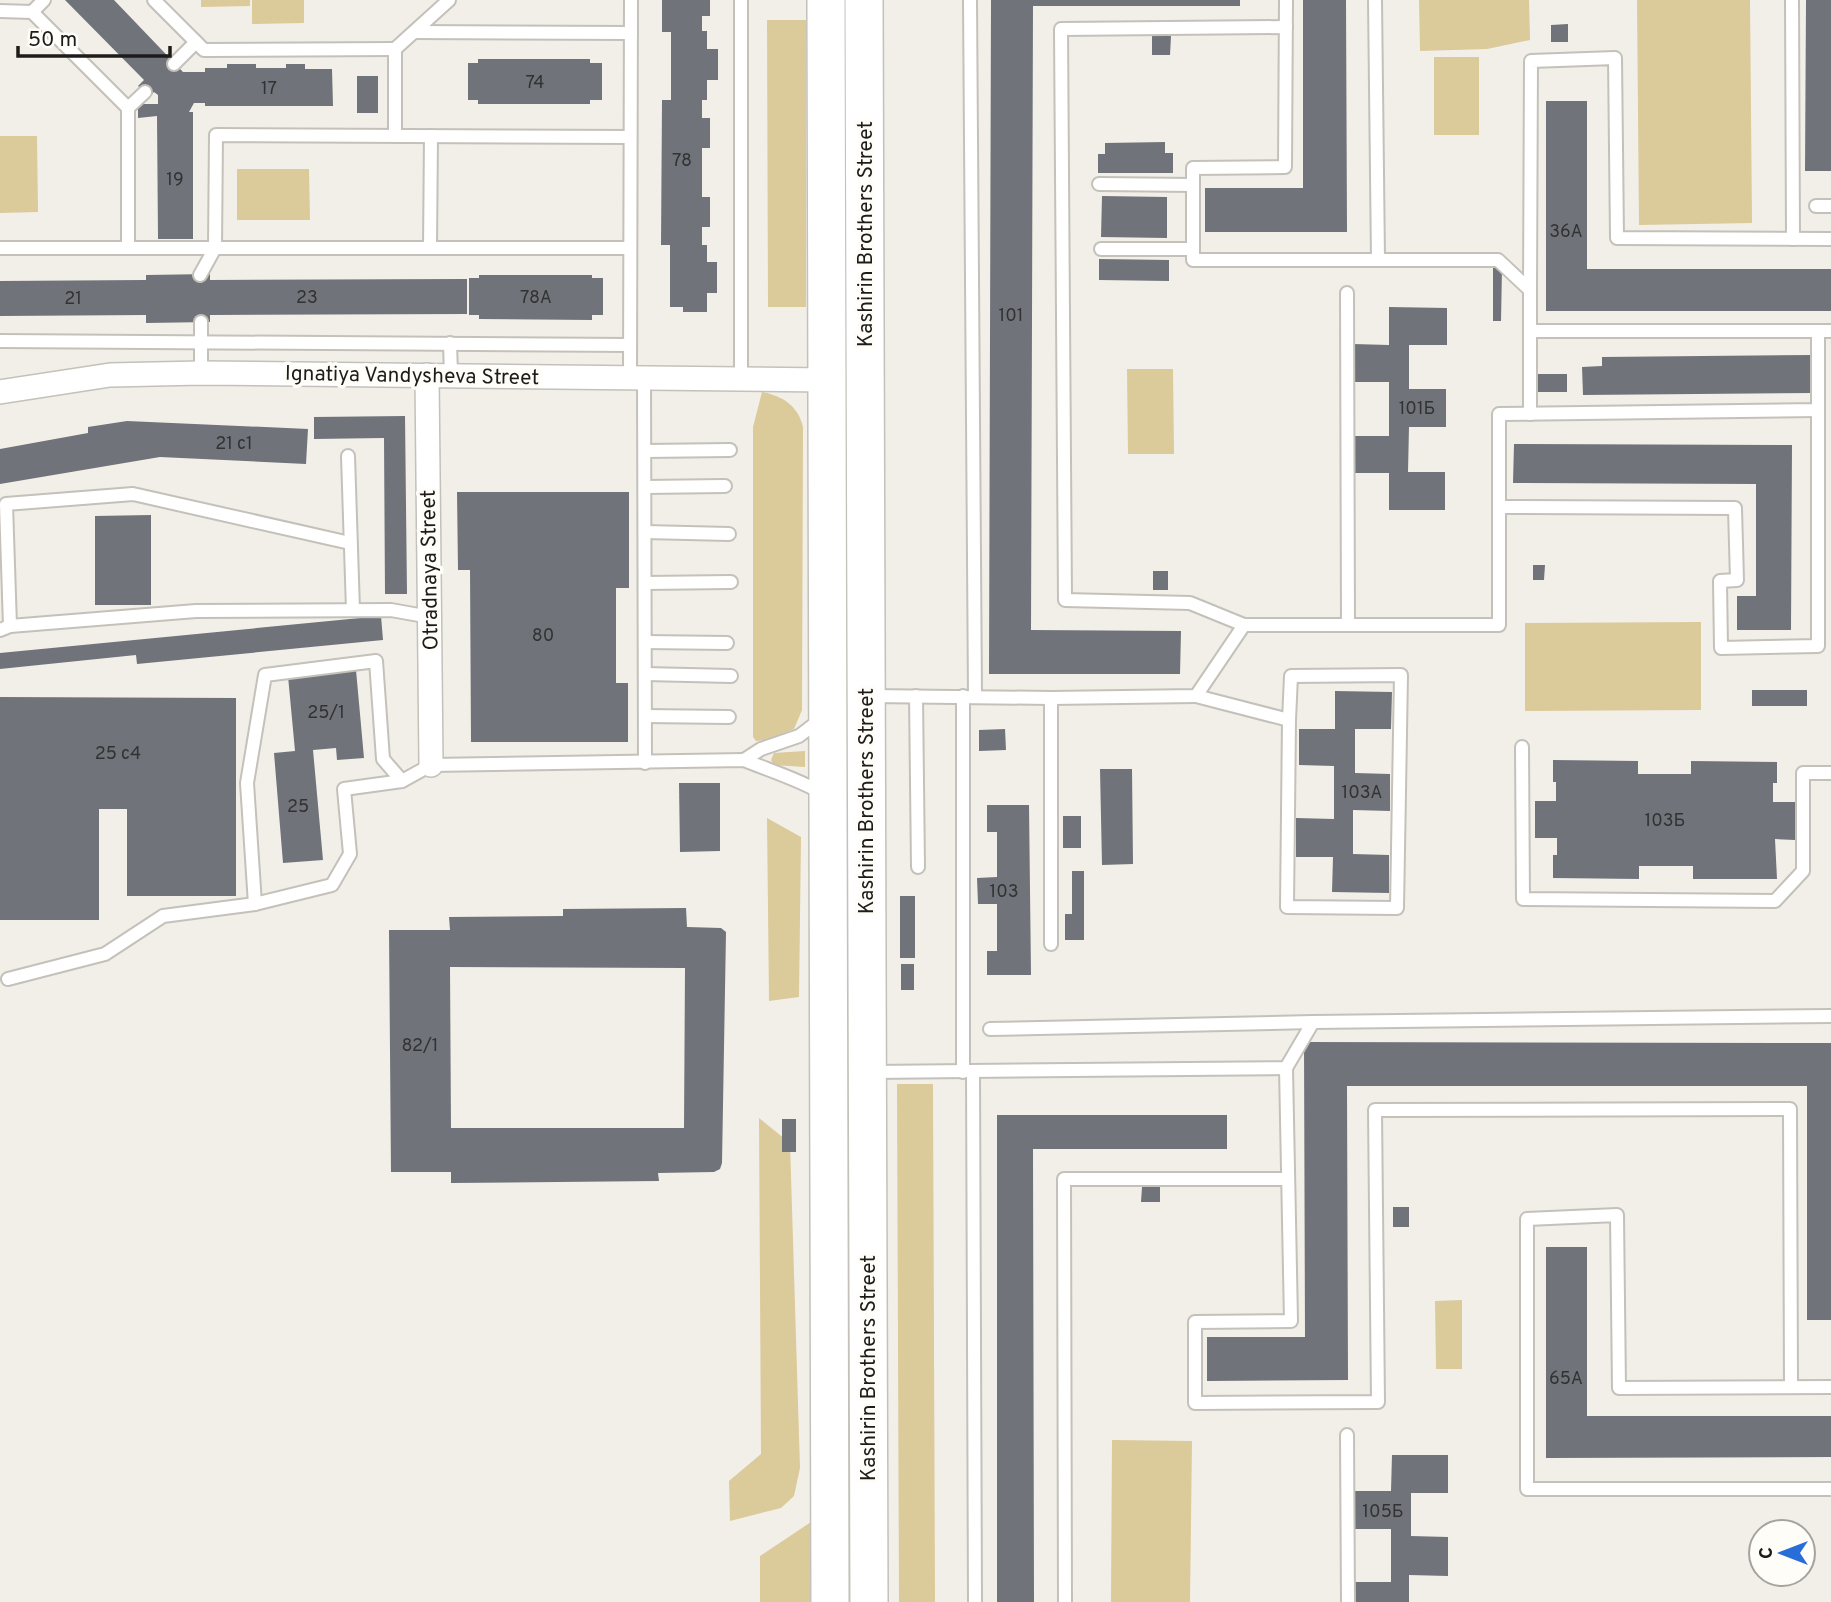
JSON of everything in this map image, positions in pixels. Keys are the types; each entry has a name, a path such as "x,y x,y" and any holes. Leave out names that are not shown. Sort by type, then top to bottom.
{"main road":[{"name":"Kashirin Brothers Street","path":"826,0 827,796 847,1072 869,1602"},
{"name":"Kashirin Brothers Street","path":"830,1602 847,1072 866,696 864,0"}],"street":[{"name":"Ignatiya Vandysheva Street","path":"0,392 110,375 201,373 826,380"},
{"name":"Otradnaya Street","path":"427,375 431,765"}],"lane":[{"path":"32,12 44,0"},
{"path":"154,0 204,50 395,49 449,0"},
{"path":"631,0 630,345 637,377 645,452 645,763"},
{"path":"741,0 741,379"},
{"path":"970,0 968,1072 975,1602"},
{"path":"1286,0 1285,167 1193,168 1192,260 1498,260 1530,290"},
{"path":"1376,0 1378,260"},
{"path":"1791,0 1793,239"},
{"path":"0,11 32,12 128,108 128,248"},
{"path":"1286,27 1061,29 1065,600 1190,603 1244,625 1499,625 1499,414 1818,410"},
{"path":"414,32 631,33"},
{"path":"174,64 196,42"},
{"path":"395,49 395,136"},
{"path":"1530,414 1531,61 1615,58 1617,238 1831,239"},
{"path":"128,108 145,92"},
{"path":"200,275 215,248 216,135 630,137"},
{"path":"430,248 431,136"},
{"path":"1099,184 1193,186"},
{"path":"1816,206 1831,206"},
{"path":"0,248 630,248"},
{"path":"1101,249 1192,249"},
{"path":"1348,293 1348,625"},
{"path":"201,322 201,373"},
{"path":"1499,507 1735,508 1737,580 1720,581 1721,648 1818,646 1818,410 1824,331 1530,331"},
{"path":"0,341 630,345"},
{"path":"450,343 451,375"},
{"path":"645,452 730,450"},
{"path":"348,456 353,610"},
{"path":"645,487 725,486"},
{"path":"350,543 133,494 6,504 5,628 196,611 390,610 430,617"},
{"path":"645,532 729,534"},
{"path":"645,583 732,582"},
{"path":"1196,696 1244,625"},
{"path":"645,642 727,643"},
{"path":"255,904 247,783 265,675 376,661 383,759 402,780"},
{"path":"645,674 732,676"},
{"path":"1401,675 1397,908 1287,907 1289,720 1291,676 1401,675"},
{"path":"866,696 1196,696 1289,720"},
{"path":"916,696 918,867"},
{"path":"1051,698 1051,944"},
{"path":"744,760 761,749 799,736 827,715"},
{"path":"645,716 729,717"},
{"path":"1522,747 1523,899 1775,901 1803,871 1803,773 1831,773"},
{"path":"8,979 105,954 163,916 255,904 332,885 350,854 345,789 402,780 431,765 744,760 801,780 827,796"},
{"path":"990,1029 1831,1016"},
{"path":"1313,1022 1286,1068 1291,1321 1195,1322 1195,1404 1378,1402 1375,1110 1790,1109 1791,1387"},
{"path":"847,1072 1286,1068"},
{"path":"1065,1602 1064,1179 1288,1180"},
{"path":"1831,1387 1619,1388 1617,1216 1527,1219 1527,1489 1831,1489"},
{"path":"1348,1435 1348,1602"}],"shaded area":[{"path":"201,0 250,0 250,6 201,7"},
{"path":"252,0 304,0 304,23 252,24"},
{"path":"1419,0 1529,0 1530,40 1487,49 1420,51"},
{"path":"1637,0 1750,0 1752,223 1639,225"},
{"path":"767,20 806,20 806,307 768,307"},
{"path":"1434,57 1479,57 1479,135 1434,135"},
{"path":"0,136 37,136 38,212 0,213"},
{"path":"237,169 309,169 310,220 237,220"},
{"path":"1127,369 1173,369 1174,454 1128,454"},
{"path":"762,392 777,396 788,403 797,413 803,427 802,710 794,729 768,740 756,741 753,737 753,427"},
{"path":"1701,622 1701,710 1525,711 1525,623"},
{"path":"805,751 805,767 774,765 771,760 774,753"},
{"path":"767,818 801,837 799,997 769,1001"},
{"path":"897,1084 933,1084 935,1602 899,1602"},
{"path":"759,1118 790,1143 800,1468 794,1496 781,1508 730,1521 729,1481 761,1454"},
{"path":"1462,1300 1462,1369 1436,1369 1435,1301"},
{"path":"1112,1440 1192,1441 1190,1602 1111,1602"},
{"path":"811,1522 810,1602 760,1602 760,1556"}],"building":[{"path":"65,0 114,0 183,72 227,68 227,64 286,68 286,64 305,64 305,69 332,69 333,106 205,106 205,103 194,103 189,112 193,112 193,239 158,239 157,116 138,118 138,104 158,104 158,95 154,92 149,97 138,86 144,80"},
{"path":"662,0 710,0 710,16 702,16 702,31 707,31 707,49 718,49 718,80 707,80 707,100 702,100 702,118 710,118 710,148 702,148 702,197 710,197 710,227 702,227 702,245 707,245 707,262 717,262 717,293 707,293 707,312 683,312 683,307 670,307 670,245 661,245 662,100 671,100 671,32 662,32"},
{"path":"991,0 1240,0 1240,6 1033,6 1031,630 1181,631 1180,674 989,674"},
{"path":"1303,0 1346,0 1347,232 1205,232 1205,188 1303,188"},
{"path":"1806,0 1831,0 1831,171 1805,171"},
{"path":"1568,24 1568,42 1551,42 1551,25"},
{"path":"1152,36 1171,36 1170,55 1152,55"},
{"path":"478,59 590,59 590,63 602,63 602,100 590,100 590,104 478,104 478,100 468,100 468,63 478,63"},
{"path":"357,76 378,76 378,113 357,113"},
{"path":"1546,101 1587,101 1587,269 1831,269 1831,311 1546,311"},
{"path":"1165,142 1165,153 1173,153 1173,173 1098,173 1098,154 1105,154 1105,143"},
{"path":"1102,196 1167,197 1167,238 1101,237"},
{"path":"1099,259 1169,260 1169,281 1099,280"},
{"path":"1493,268 1502,268 1501,321 1493,321"},
{"path":"210,274 210,280 467,279 467,314 210,315 210,322 146,323 146,315 0,316 0,281 146,280 146,275"},
{"path":"479,275 592,275 592,278 603,278 603,315 592,315 592,320 479,319 479,315 469,315 469,278 479,278"},
{"path":"1389,307 1447,308 1447,345 1409,345 1409,389 1446,389 1446,427 1409,427 1408,472 1445,472 1445,510 1389,510 1389,473 1353,473 1353,436 1389,436 1389,382 1353,382 1353,344 1389,345"},
{"path":"1813,355 1813,393 1583,395 1582,367 1602,366 1602,357"},
{"path":"1532,374 1567,374 1567,392 1532,392"},
{"path":"405,416 407,594 385,594 384,438 314,439 314,417"},
{"path":"127,421 308,429 306,464 160,457 0,484 0,449 88,433 88,427"},
{"path":"1514,444 1792,445 1791,630 1737,630 1737,596 1756,596 1756,484 1513,483"},
{"path":"457,492 629,492 629,588 616,588 616,683 628,683 628,742 471,742 470,570 458,570"},
{"path":"151,515 151,605 95,605 95,516"},
{"path":"1533,565 1545,565 1544,580 1533,580"},
{"path":"1153,571 1168,571 1168,590 1153,590"},
{"path":"381,616 383,640 137,664 136,655 0,669 0,653"},
{"path":"356,670 364,758 337,760 336,748 313,750 323,860 283,863 274,753 295,751 288,676"},
{"path":"1752,690 1807,690 1807,706 1752,706"},
{"path":"1335,691 1392,692 1391,729 1355,729 1355,773 1390,774 1390,811 1353,810 1353,854 1389,855 1389,893 1332,892 1333,857 1296,857 1296,818 1334,819 1334,766 1299,765 1299,729 1335,729"},
{"path":"0,697 236,698 236,896 127,896 127,809 99,809 99,920 0,920"},
{"path":"1005,729 1006,750 979,751 979,730"},
{"path":"1553,760 1638,761 1638,774 1691,774 1691,761 1777,762 1773,802 1795,802 1795,840 1775,839 1777,879 1693,879 1693,866 1639,866 1639,879 1553,878 1553,855 1557,855 1557,838 1535,838 1535,801 1556,801"},
{"path":"1100,769 1132,769 1133,864 1102,865"},
{"path":"679,783 720,783 720,851 680,852"},
{"path":"987,805 1029,805 1031,975 987,975 987,951 997,951 997,904 978,904 977,878 997,877 997,832 987,832"},
{"path":"1063,816 1081,816 1081,848 1063,848"},
{"path":"1072,871 1084,871 1084,940 1065,940 1065,914 1072,914"},
{"path":"900,896 915,896 915,958 900,958"},
{"path":"686,908 687,927 721,928 726,932 720,1169 714,1172 658,1173 659,1181 451,1183 451,1172 391,1172 389,930 450,930 449,917 563,916 563,909","holes":["450,967 685,968 684,1128 451,1128"]},
{"path":"901,964 914,964 914,990 901,990"},
{"path":"1304,1042 1831,1043 1831,1320 1807,1320 1807,1086 1347,1086 1348,1380 1207,1381 1207,1337 1305,1337"},
{"path":"997,1115 1227,1115 1227,1149 1033,1149 1034,1602 997,1602"},
{"path":"782,1119 796,1119 796,1152 782,1152"},
{"path":"1142,1187 1160,1187 1160,1202 1141,1202"},
{"path":"1393,1207 1409,1207 1409,1227 1393,1227"},
{"path":"1546,1247 1587,1247 1587,1416 1831,1416 1831,1457 1546,1458"},
{"path":"1392,1455 1448,1455 1448,1493 1411,1493 1411,1536 1448,1537 1448,1576 1409,1575 1409,1602 1354,1602 1354,1582 1391,1582 1391,1529 1354,1529 1355,1491 1391,1491"}]}
